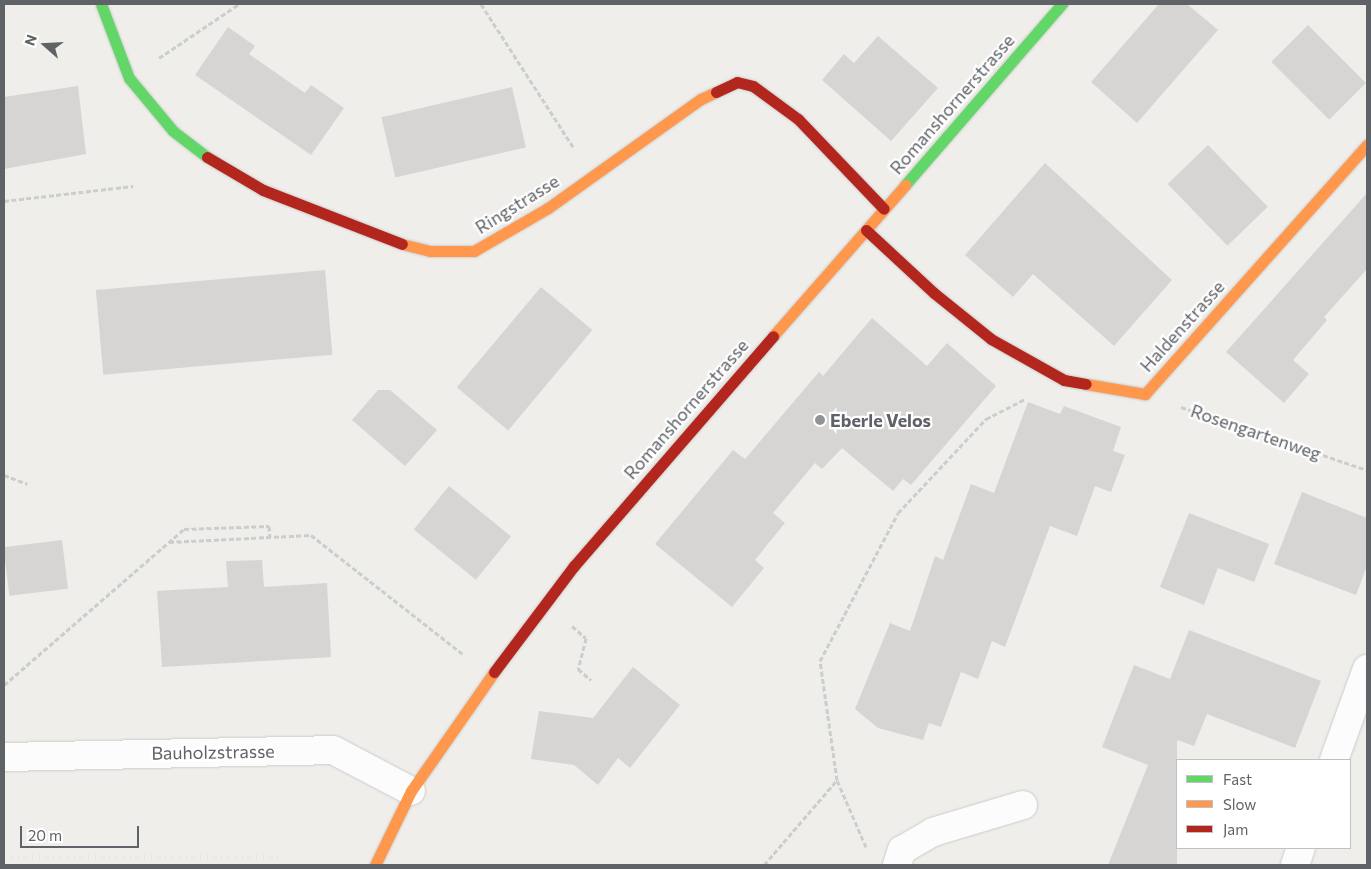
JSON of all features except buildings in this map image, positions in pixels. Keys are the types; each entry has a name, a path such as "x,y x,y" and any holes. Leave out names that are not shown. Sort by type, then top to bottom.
{"street":[{"name":"Ringstrasse","path":"102,4 129,78 173,131 220,165 264,190 403,245 430,251 474,251 548,208 701,99 737,82 753,86 798,119 884,209"},
{"name":"Romanshornerstrasse","path":"375,865 411,791 466,710 574,566 1062,4"},
{"name":"Haldenstrasse","path":"866,230 934,293 991,339 1064,380 1145,394 1367,145"},
{"path":"1334,759 1367,670"},
{"name":"Bauholzstrasse","path":"4,757 333,750 411,791"},
{"path":"897,865 902,850 933,832 1023,805"},
{"path":"1295,865 1301,849"}],"path":[{"path":"129,78 240,4"},
{"path":"481,4 592,177"},
{"path":"4,201 133,186"},
{"path":"870,857 836,780 820,661 898,513 986,418 1064,380"},
{"name":"Rosengartenweg","path":"1145,394 1367,470"},
{"path":"4,475 27,484"},
{"path":"4,685 184,529 270,526 270,537"},
{"path":"169,542 311,535 470,659"},
{"path":"566,622 586,638 578,669 591,680"},
{"path":"764,865 836,780"}],"railway":[{"path":"4,857 283,857"}],"traffic: fast":[{"path":"101,4 129,78 173,131 207,157"},
{"path":"905,185 1062,4"}],"traffic: slow":[{"path":"402,244 430,251 474,251 548,208 701,99 716,92"},
{"path":"1086,384 1145,394 1367,145"},
{"path":"773,336 905,185"},
{"path":"375,865 411,791 494,672"}],"traffic: jam":[{"path":"716,92 737,82 753,86 798,119 884,209"},
{"path":"207,157 263,190 402,244"},
{"path":"866,230 934,293 991,339 1064,380 1086,384"},
{"path":"494,672 574,566 773,336"}],"place":[{"name":"Eberle Velos","path":"820,420"}]}
